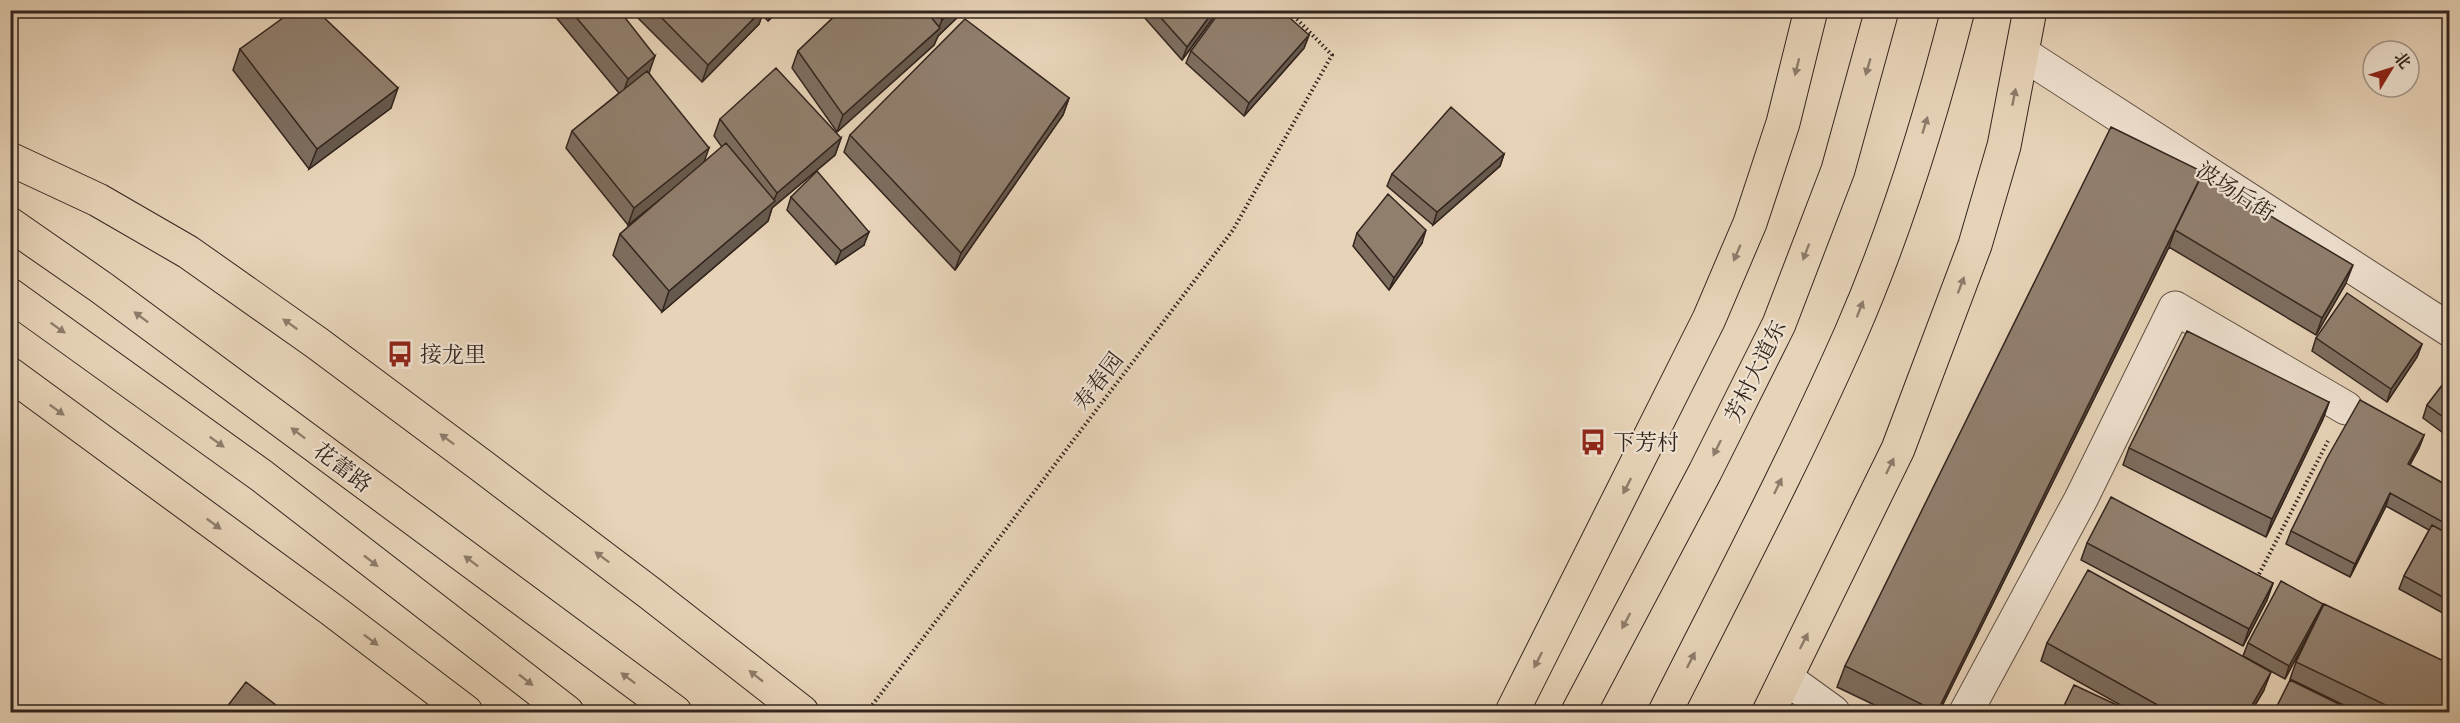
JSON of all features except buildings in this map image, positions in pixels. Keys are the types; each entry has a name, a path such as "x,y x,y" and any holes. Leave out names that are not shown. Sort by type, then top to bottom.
{"main road":[{"path":"1512,712 1709,320 1750,223 1783,123 1811,10"},
{"name":"芳村大道东","path":"1578,712 1705,472 1779,324 1838,170 1882,10"},
{"path":"1665,712 1807,428 1851,332 1887,241 1921,140 1958,10"},
{"path":"1769,712 1898,449 1967,267 2004,146 2030,10"},
{"path":"10,159 98,200 188,252 318,343 651,594 802,712"},
{"name":"花蕾路","path":"10,224 112,295 675,712"},
{"path":"10,295 262,476 567,712"},
{"path":"10,374 332,610 466,712"}],"street":[{"name":"波场后街","path":"2022,53 2450,330"},
{"path":"1966,712 2081,499 2175,308 2346,408"},
{"path":"2081,499 2112,513"},
{"path":"1786,678 1833,712"}],"path":[{"name":"寿春园","path":"867,712 1233,230 1332,55 1288,10"},
{"path":"2255,582 2346,408"}],"place":[{"name":"接龙里","path":"400,354"},
{"name":"下芳村","path":"1593,442"}]}
